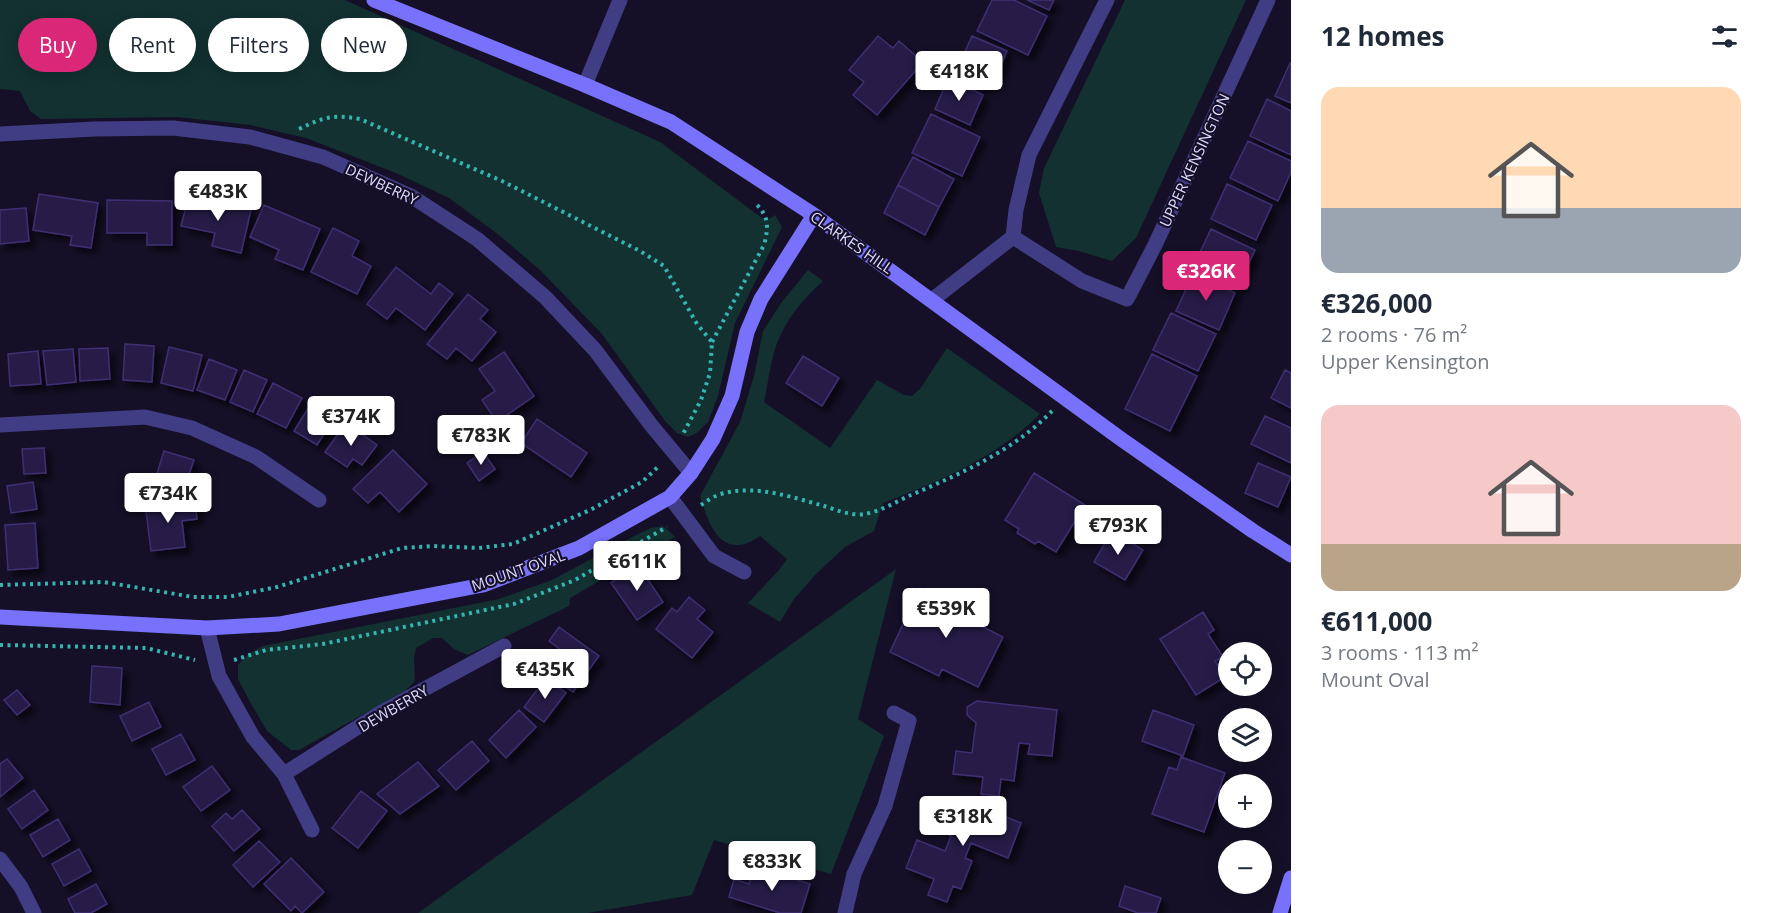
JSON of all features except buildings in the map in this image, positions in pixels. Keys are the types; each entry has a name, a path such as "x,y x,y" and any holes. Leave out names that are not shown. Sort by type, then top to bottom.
{"street":[{"name":"CLARKES HILL","path":"374,0 671,122 814,215 1065,398 1253,531 1291,555"},
{"path":"585,85 620,0"},
{"path":"932,300 1012,237 1029,155 1107,0"},
{"name":"UPPER KENSINGTON","path":"1012,237 1082,281 1127,299 1155,245 1268,0"},
{"name":"DEWBERRY","path":"0,134 173,128 250,137 323,157 411,196 477,239 544,297 595,350 651,425 691,473"},
{"name":"MOUNT OVAL","path":"0,617 207,628 279,624 483,585 579,548 670,497 691,473 713,439 732,396 747,332 761,299 814,215"},
{"path":"0,425 145,417 192,428 256,457 320,500"},
{"path":"670,497 714,556 744,572"},
{"path":"207,628 219,676 253,737 284,774 312,830"},
{"name":"DEWBERRY","path":"284,774 380,713 504,646"},
{"path":"845,913 854,874 885,806 909,721 894,713"},
{"path":"0,859 21,886 34,913"},
{"path":"1280,913 1291,878"}],"path":[{"path":"284,146 290,133 318,120 338,115 360,119 502,181 640,250 663,266 697,324 712,342"},
{"path":"0,585 104,582 193,597 228,597 277,587 402,548 433,546 479,548 513,544 590,510 642,482 674,452 701,400 710,373 712,342 764,245 768,231 764,212 740,190 752,174"},
{"path":"685,517 718,494 737,490 756,490 844,512 864,514 975,467 1035,428 1065,398"},
{"path":"0,645 146,648 216,666"}],"green space":[{"path":"0,0 345,0 385,18 321,18 321,72 407,72 407,28 660,142 766,221 775,215 782,227 735,323 718,396 708,422 697,433 688,437 677,433 665,421 602,334 540,270 499,235 449,198 396,173 306,138 250,125 177,117 41,119 30,111 20,91 0,89"},
{"path":"1125,0 1246,0 1136,238 1112,261 1056,247 1039,193 1044,168"},
{"path":"808,270 823,281 808,295 784,327 772,360 764,402 830,448 877,380 904,395 912,396 920,389 947,348 1040,414 986,456 946,477 883,503 874,531 845,547 816,574 794,599 780,622 748,603 787,559 760,536 747,543 736,545 727,543 713,529 700,496 740,422 754,376 763,331 781,303"},
{"path":"663,526 675,537 570,598 569,606 468,655 454,649 442,638 433,638 416,648 415,681 405,691 299,750 291,750 267,731 238,679 238,665 248,654 263,646 499,599 552,580 636,535 651,528"},
{"path":"896,569 858,719 884,736 831,874 714,840 692,895 588,913 418,913"}]}
